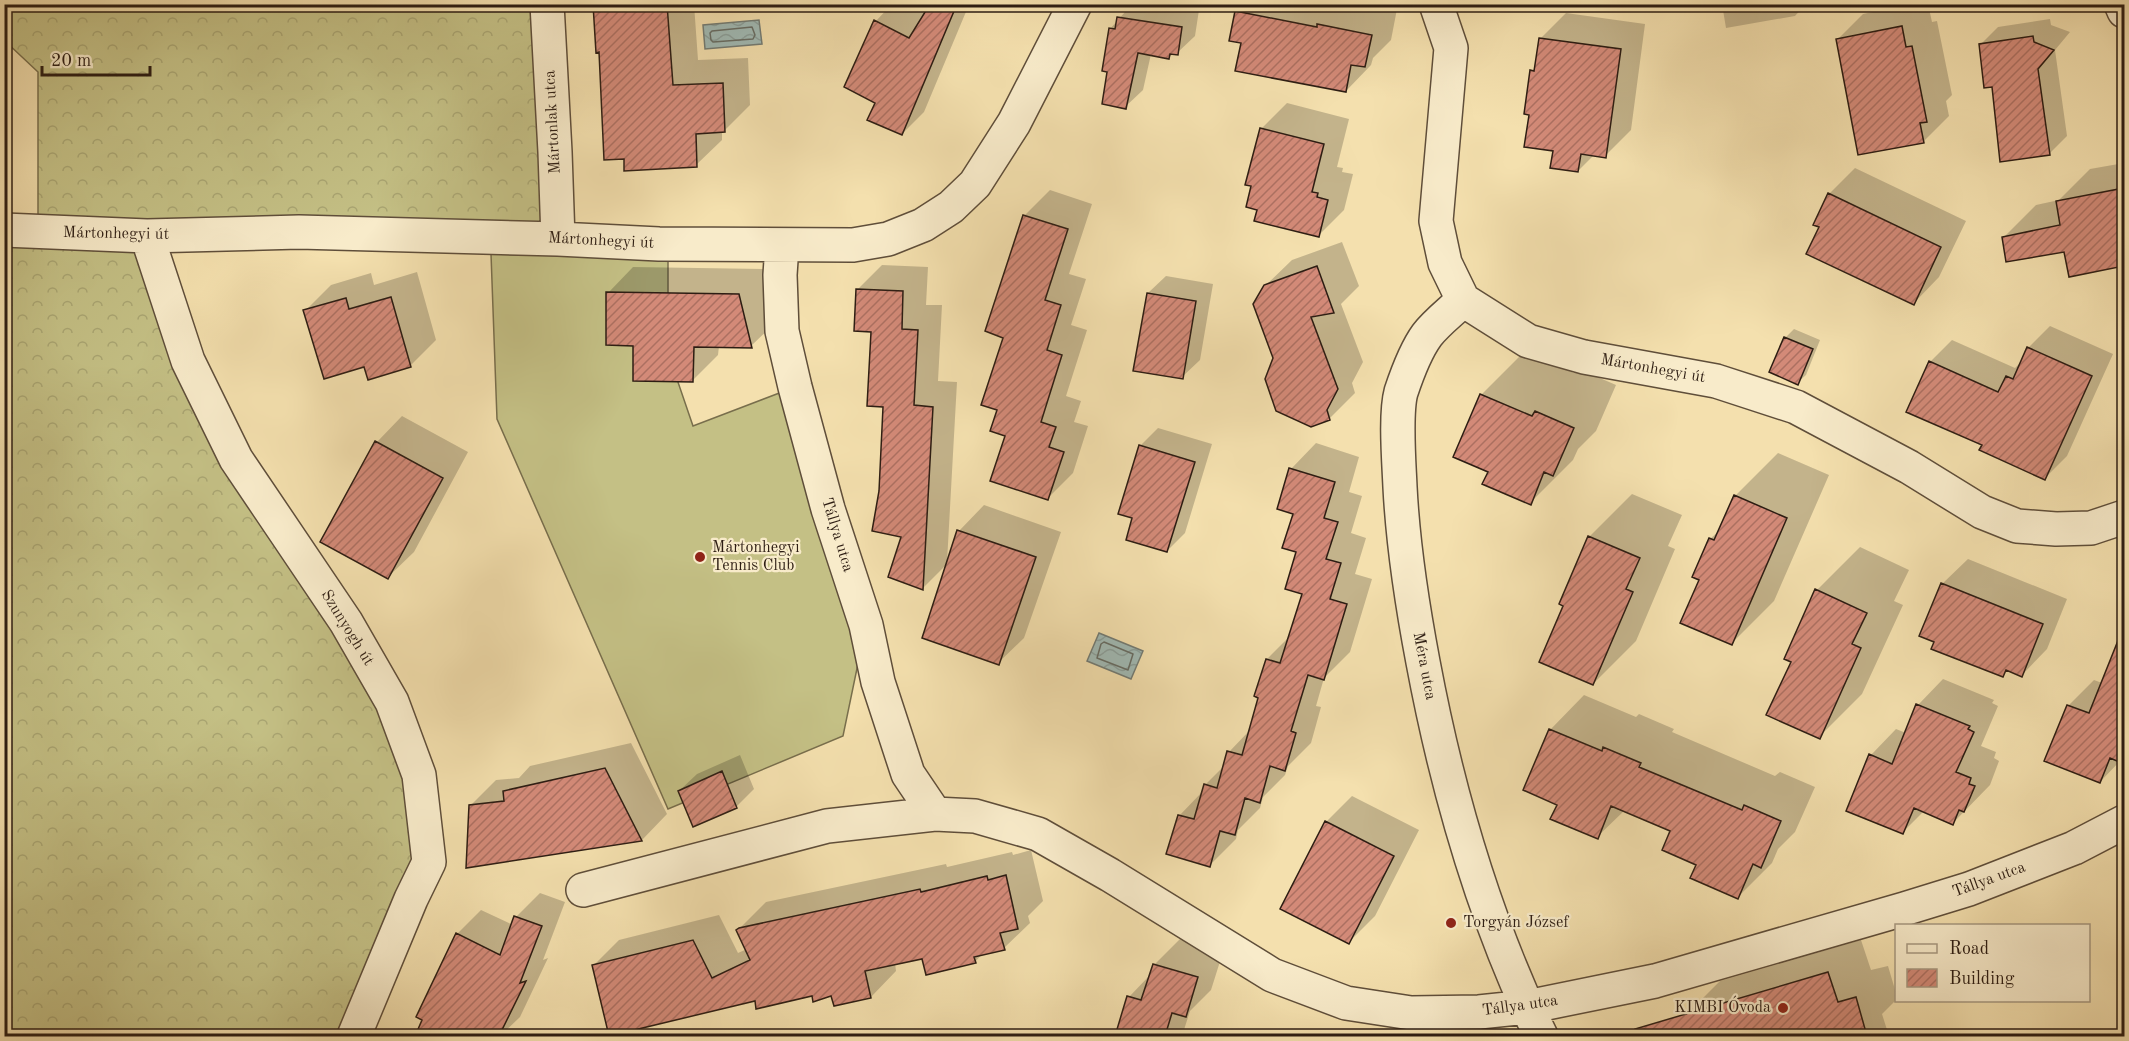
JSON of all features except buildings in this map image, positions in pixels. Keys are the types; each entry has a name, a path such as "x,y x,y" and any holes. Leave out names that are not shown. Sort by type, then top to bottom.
{"street":[{"name":"Mártonlak utca","path":"547,4 558,239"},
{"name":"Mártonhegyi út","path":"4,230 147,236 299,232 659,244 853,245 888,239 923,225 951,207 975,184 1014,123 1075,4"},
{"path":"1436,4 1452,48 1436,220 1445,263 1463,300"},
{"path":"2121,4 2124,11"},
{"name":"Szunyogh út","path":"147,236 188,361 236,459 346,622 392,702 419,775 429,862 411,899 354,1036"},
{"name":"Tállya utca","path":"782,245 780,275 782,331 795,387 828,509 866,625 881,692 908,774 935,814"},
{"name":"Mártonhegyi út","path":"1463,300 1528,341 1584,357 1716,381 1796,407 1910,467 1982,512 2018,526 2056,529 2091,528 2124,517"},
{"name":"Méra utca","path":"1463,300 1428,335 1400,394 1402,529 1415,621 1435,728 1464,833 1494,925 1541,1036"},
{"name":"Tállya utca","path":"583,890 827,826 935,814 975,816 1038,834 1110,875 1272,975 1346,1003 1411,1013 1479,1012 1527,1007 1655,981 1914,905 1969,888 2074,848 2124,822"}],"green space":[{"path":"5,5 547,5 558,239 148,236 188,361 392,702 429,862 358,1036 5,1036 4,230 38,231 38,72 5,41"},
{"name":"Mártonhegyi Tennis Club","path":"491,254 668,258 668,353 693,426 795,387 866,625 843,736 668,809 497,419"}],"water":[{"path":"759,20 762,44 705,49 703,25"},
{"path":"1099,633 1143,651 1131,679 1087,661"}],"place":[{"name":"Mártonhegyi Tennis Club","path":"700,557"},
{"name":"Torgyán József","path":"1451,923"},
{"name":"KIMBI Óvoda","path":"1783,1008"}]}
